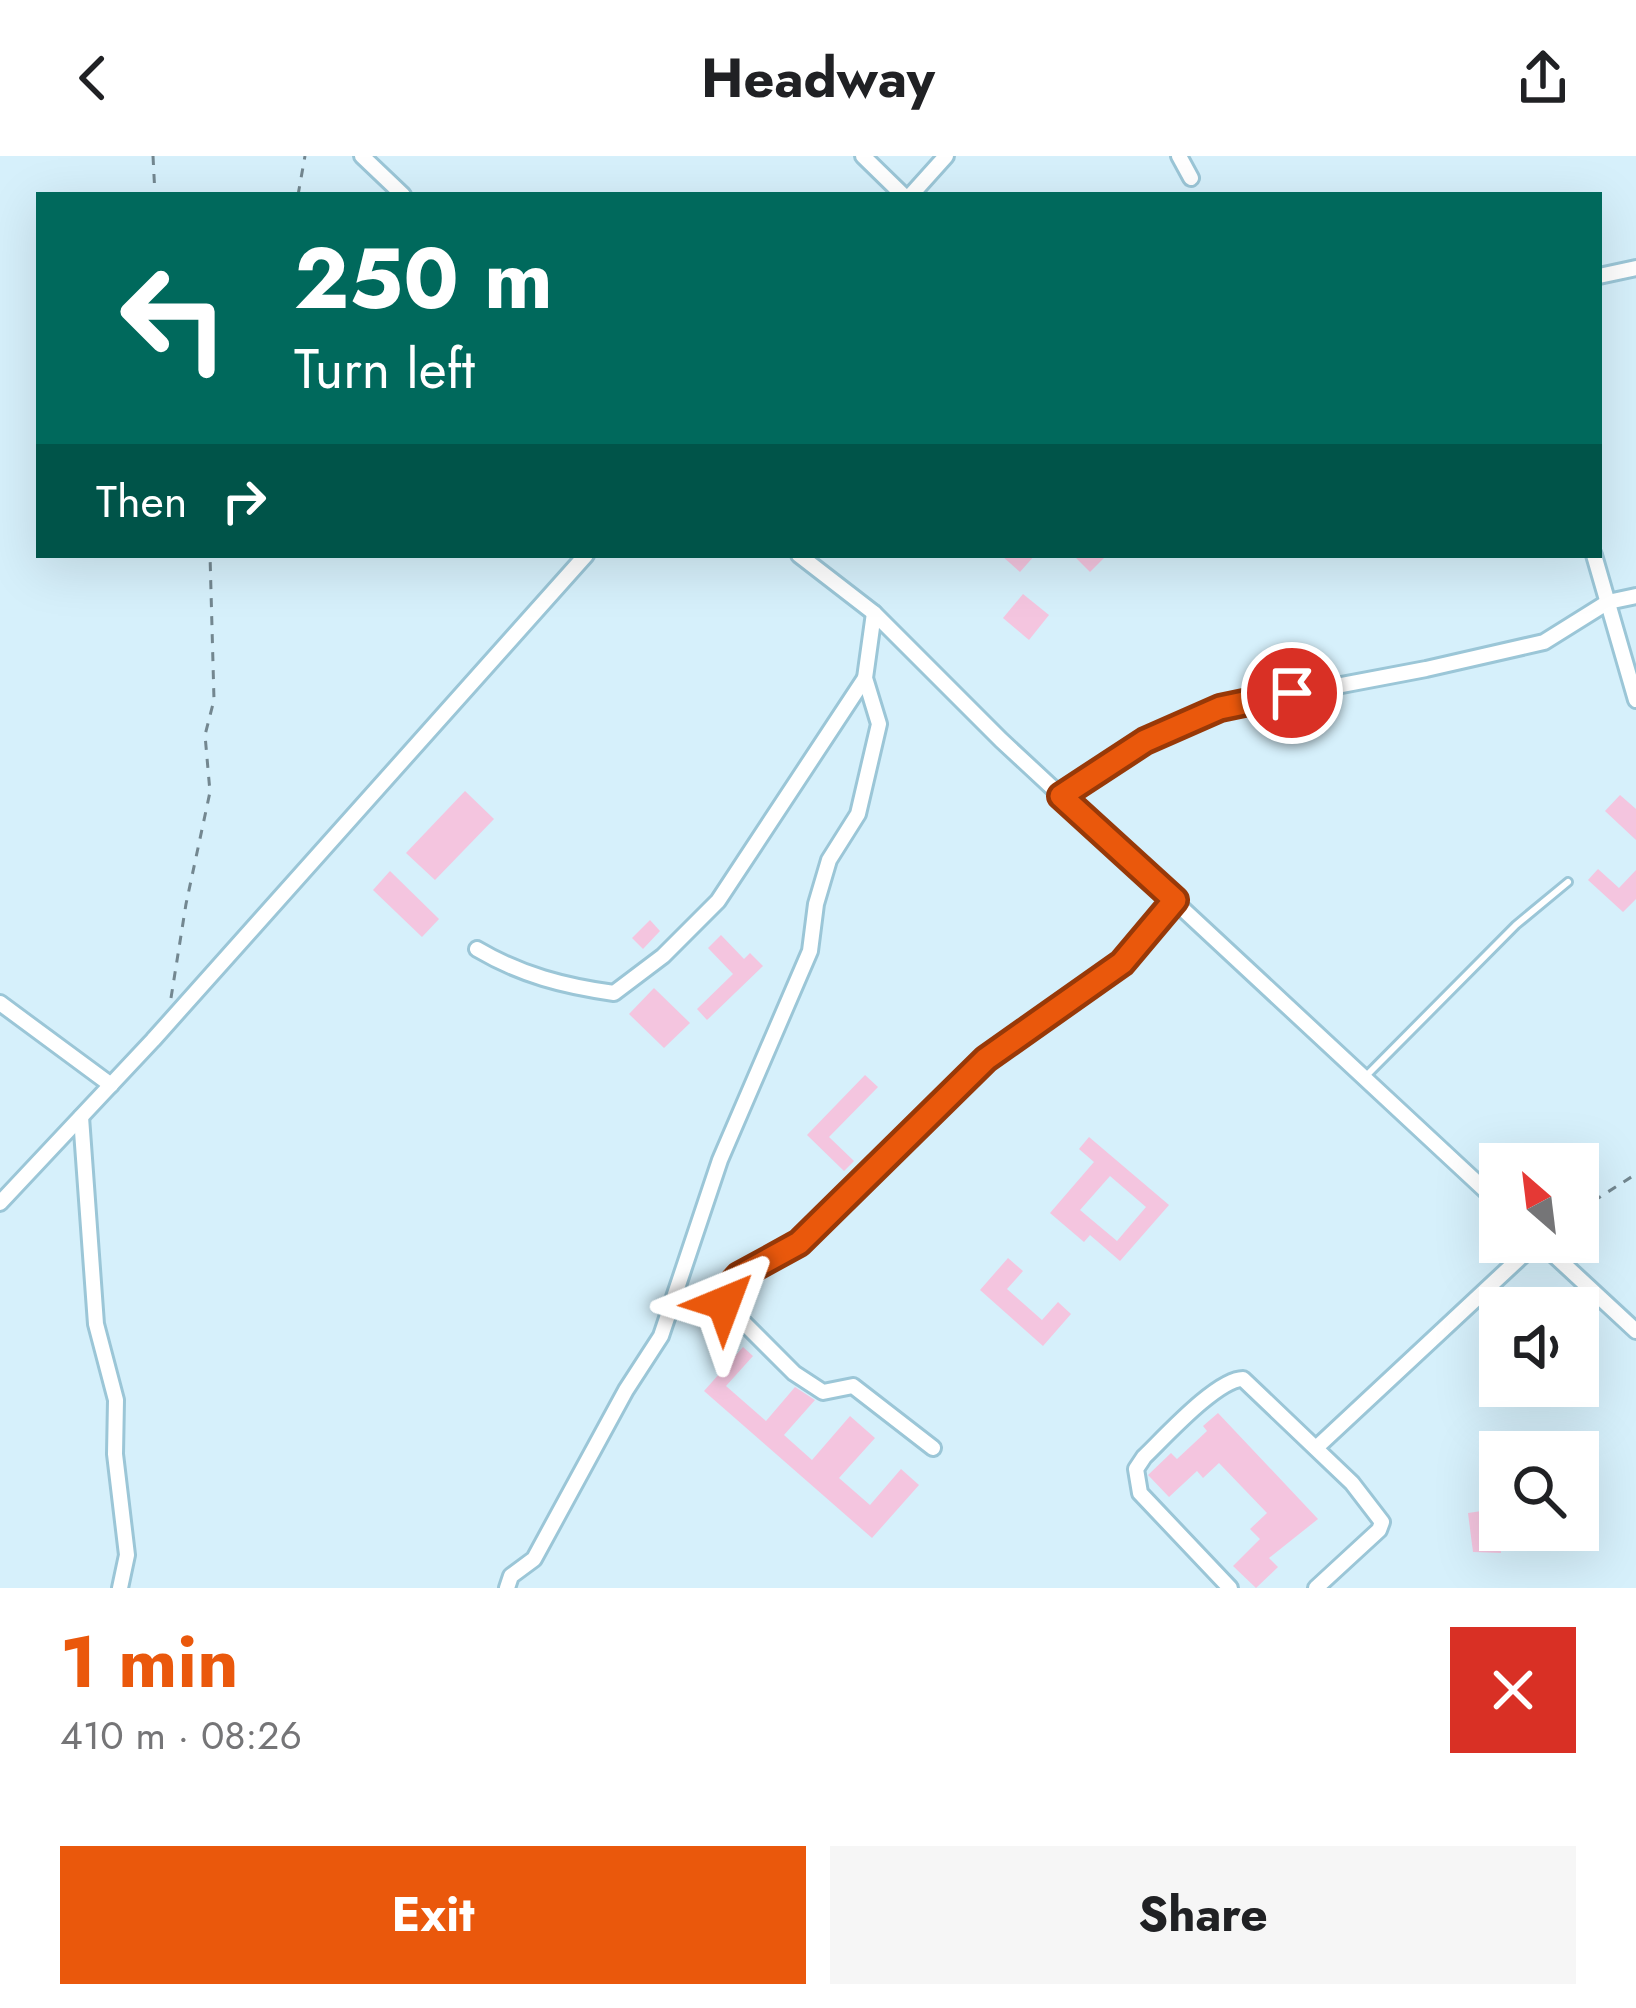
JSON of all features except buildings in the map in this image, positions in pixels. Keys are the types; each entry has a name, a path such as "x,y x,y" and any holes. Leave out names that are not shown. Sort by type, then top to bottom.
{"street":[{"path":"362,156 401,192"},
{"path":"862,156 904,192"},
{"path":"910,192 946,156"},
{"path":"1179,156 1191,178"},
{"path":"1602,275 1636,268"},
{"path":"0,1203 167,1024 583,558"},
{"path":"803,558 874,613 1061,796 1479,1185"},
{"path":"1595,558 1636,700"},
{"path":"1061,796 1145,741 1220,708 1544,642 1607,602 1636,596"},
{"path":"507,1588 511,1576 534,1559 626,1390 662,1336 720,1160 811,951 816,904 829,860 858,814 879,724 866,679 874,613"},
{"path":"477,949 511,969 559,985 614,993 663,956 718,901 866,679"},
{"path":"933,1448 854,1386 823,1392 794,1373 724,1303 727,1289 739,1276 799,1243 986,1059 1122,963 1175,900"},
{"path":"0,1003 110,1085"},
{"path":"81,1117 96,1324 116,1400 115,1454 127,1555 120,1588"},
{"path":"1316,1448 1516,1263"},
{"path":"1562,1263 1636,1331"},
{"path":"1230,1588 1140,1493 1136,1469 1232,1379 1253,1385 1352,1483 1382,1522 1316,1588"}],"lane":[{"path":"1364,1078 1443,995 1568,882"}],"path":[{"path":"153,156 154,192"},
{"path":"299,192 305,156"},
{"path":"167,1024 210,793 205,735 214,700 210,558"},
{"path":"1599,1198 1636,1174"}],"route":[{"path":"724,1303 727,1289 739,1276 799,1243 986,1059 1122,963 1175,900 1061,796 1145,741 1220,708 1292,693"}]}
